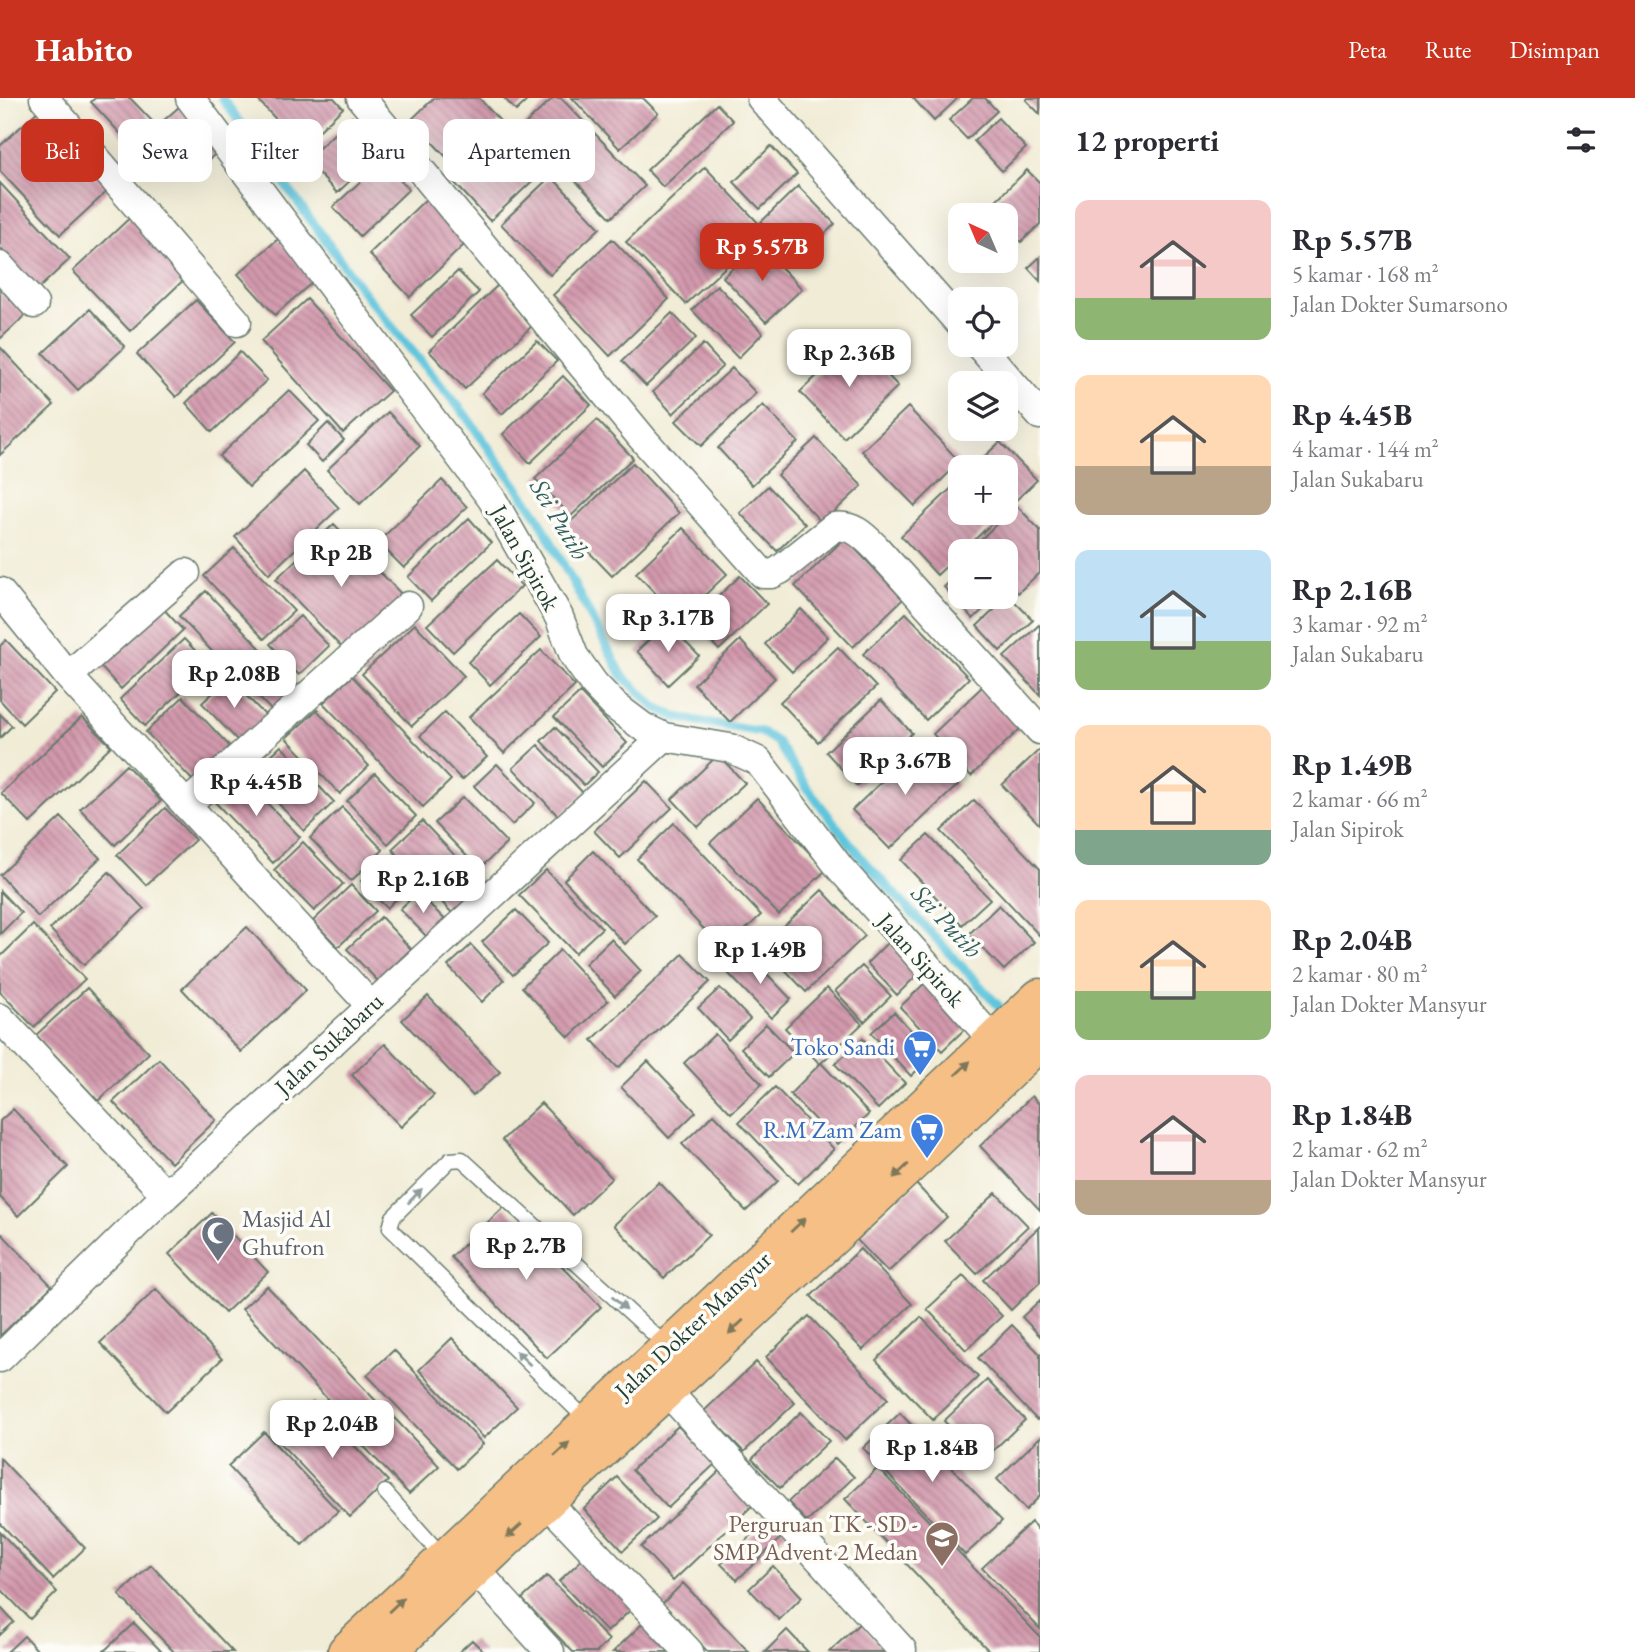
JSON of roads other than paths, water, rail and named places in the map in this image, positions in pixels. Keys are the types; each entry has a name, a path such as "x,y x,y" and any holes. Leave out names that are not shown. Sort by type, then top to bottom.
{"main road":[{"name":"Jalan Dokter Mansyur","path":"387,1652 459,1563 589,1422 1021,1030"},
{"name":"Jalan Dokter Mansyur","path":"347,1652 459,1563 547,1501 667,1391 1021,1030"}],"street":[{"path":"44,98 237,322"},
{"name":"Jalan Sipirok","path":"190,98 492,499 559,617 574,656 594,684 615,706 664,737 730,748 758,761 840,868 1021,1030"},
{"path":"361,98 634,428 763,574 772,575 780,570 834,527 845,525 856,531 876,548 1040,730"},
{"path":"769,101 948,310"},
{"path":"0,266 34,304"},
{"path":"989,357 1040,415"},
{"path":"68,676 186,573"},
{"path":"0,592 68,676 370,1005"},
{"path":"186,805 408,606"},
{"name":"Jalan Sukabaru","path":"0,1357 166,1195 664,737"},
{"path":"0,1018 166,1195"},
{"path":"667,1391 902,1650"},
{"path":"547,1501 689,1652"},
{"path":"459,1563 550,1652"}],"lane":[{"path":"589,1422 390,1228 393,1217 450,1160 462,1159 668,1348"},
{"path":"384,1492 459,1563"}],"waterway":[{"name":"Sei Putih","path":"222,98 367,297 463,412 537,515 622,675 655,707 675,717 761,732 777,742 807,788 863,860 1009,1017"}],"place":[{"name":"Toko Sandi","path":"920,1077"},
{"name":"R.M Zam Zam","path":"927,1160"},
{"name":"Masjid Al Ghufron","path":"218,1263"},
{"name":"Perguruan TK - SD - SMP Advent 2 Medan","path":"942,1568"}]}
